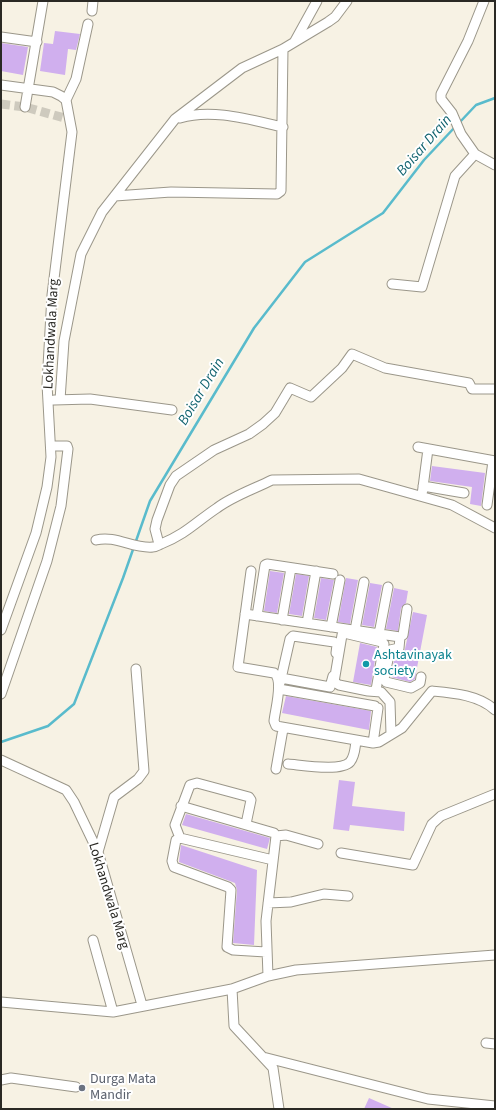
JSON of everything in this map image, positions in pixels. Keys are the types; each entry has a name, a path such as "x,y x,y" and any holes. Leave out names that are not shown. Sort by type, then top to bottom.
{"street":[{"path":"25,108 43,1"},
{"path":"92,11 93,1"},
{"path":"295,41 317,1"},
{"path":"60,400 64,341 81,254 93,227 115,196 175,119 242,68 283,49 335,17 347,1"},
{"path":"484,1 468,41 441,94 440,99 452,113 462,134 475,154 495,165"},
{"path":"1,85 53,92 66,100 76,79 88,24"},
{"path":"1,37 36,42"},
{"path":"115,196 172,192 277,194 281,191 283,49"},
{"name":"Lokhandwala Marg","path":"1,630 40,517 47,487 51,446 47,384 52,295 72,132 68,119 66,100"},
{"path":"175,119 191,114 213,115 283,126"},
{"path":"392,284 422,287 456,176 475,154"},
{"path":"156,546 155,529 157,520 170,485 176,476 214,450 249,434 263,424 276,413 290,388 311,398 342,368 352,354 385,368 469,383 472,389 495,389"},
{"path":"49,401 90,399 172,410"},
{"path":"1,694 46,561 61,506 68,449 67,446 51,446"},
{"path":"418,447 494,461 487,505"},
{"path":"422,491 428,449"},
{"path":"96,540 103,538 118,540 132,545 156,546 173,540 203,520 218,507 272,480 359,479 422,491 445,490 464,493"},
{"path":"443,502 445,490"},
{"path":"422,491 495,528"},
{"path":"257,616 265,565 267,564 316,572 336,577 331,627"},
{"path":"282,620 291,568"},
{"path":"251,570 238,667 274,673 278,676 280,683"},
{"path":"307,623 316,572"},
{"path":"355,630 364,582"},
{"path":"379,634 388,587"},
{"path":"380,692 386,682 384,679 390,650 399,648 400,637 403,635 407,610"},
{"path":"245,614 400,637"},
{"path":"380,692 384,644 374,640 344,634 342,635 334,682 339,685 368,692 380,692 390,702 391,734"},
{"path":"280,683 330,687 337,645 334,642 293,636 290,639 280,683 274,720 276,726 284,729 356,741 373,743 379,742 402,728 432,691 486,701 495,710"},
{"path":"98,852 114,797 138,779 144,771 136,669"},
{"path":"386,682 411,688 420,683 421,677"},
{"path":"280,683 376,707 373,743"},
{"path":"276,769 284,729"},
{"path":"288,764 334,767 345,766 351,761 354,754 356,741"},
{"name":"Lokhandwala Marg","path":"1,760 66,790 74,802 98,852 142,1005"},
{"path":"180,838 175,824 190,785 196,783 249,796 251,800 246,824"},
{"path":"341,853 413,865 432,824 441,816 495,794"},
{"path":"181,806 271,831 276,836"},
{"path":"276,836 286,835 318,844"},
{"path":"268,976 266,921 276,836"},
{"path":"180,838 273,860"},
{"path":"180,838 176,840 172,861 174,867 228,887 231,890 227,947 233,950 266,952"},
{"path":"268,903 291,902 324,894 348,896"},
{"path":"94,940 113,1012"},
{"path":"1,1002 113,1012 142,1005 232,989 268,976 296,970 495,955"},
{"path":"232,989 234,1026 273,1068 279,1109"},
{"path":"263,1058 428,1098 495,1106"},
{"path":"1,1080 11,1078 76,1087"}],"building":[{"path":"55,31 80,34 76,50 68,49 65,75 40,71 44,43 53,44"},
{"path":"1,43 28,47 23,75 1,71"},
{"path":"432,466 485,473 481,506 470,504 472,487 430,481"},
{"path":"270,571 284,573 277,613 264,611"},
{"path":"296,574 309,576 302,616 289,614"},
{"path":"321,578 334,580 326,620 314,618"},
{"path":"346,578 358,580 350,624 338,622"},
{"path":"370,583 382,585 374,627 362,625"},
{"path":"394,588 408,591 406,603 401,608 398,631 386,629"},
{"path":"413,612 427,615 415,679 410,682 391,677 395,655 401,655 405,649"},
{"name":"Ashtavinayak society","path":"360,643 377,647 371,685 353,682"},
{"path":"286,696 371,711 369,730 282,713"},
{"path":"339,780 355,782 352,806 405,812 404,831 350,825 349,831 333,829"},
{"path":"186,814 270,838 267,849 182,825"},
{"path":"181,845 257,870 254,945 233,943 237,890 235,883 179,862"},
{"path":"369,1098 394,1109 364,1109"}],"waterway":[{"name":"Boisar Drain","path":"459,123 476,105 495,98"},
{"name":"Boisar Drain","path":"1,742 48,726 74,704 123,578 150,501 254,328 305,262 383,213 424,160 455,127"}],"tunnel":[{"path":"1,104 25,107 68,119"}],"place":[{"name":"Ashtavinayak society","path":"366,664"},
{"name":"Durga Mata Mandir","path":"82,1088"}]}
